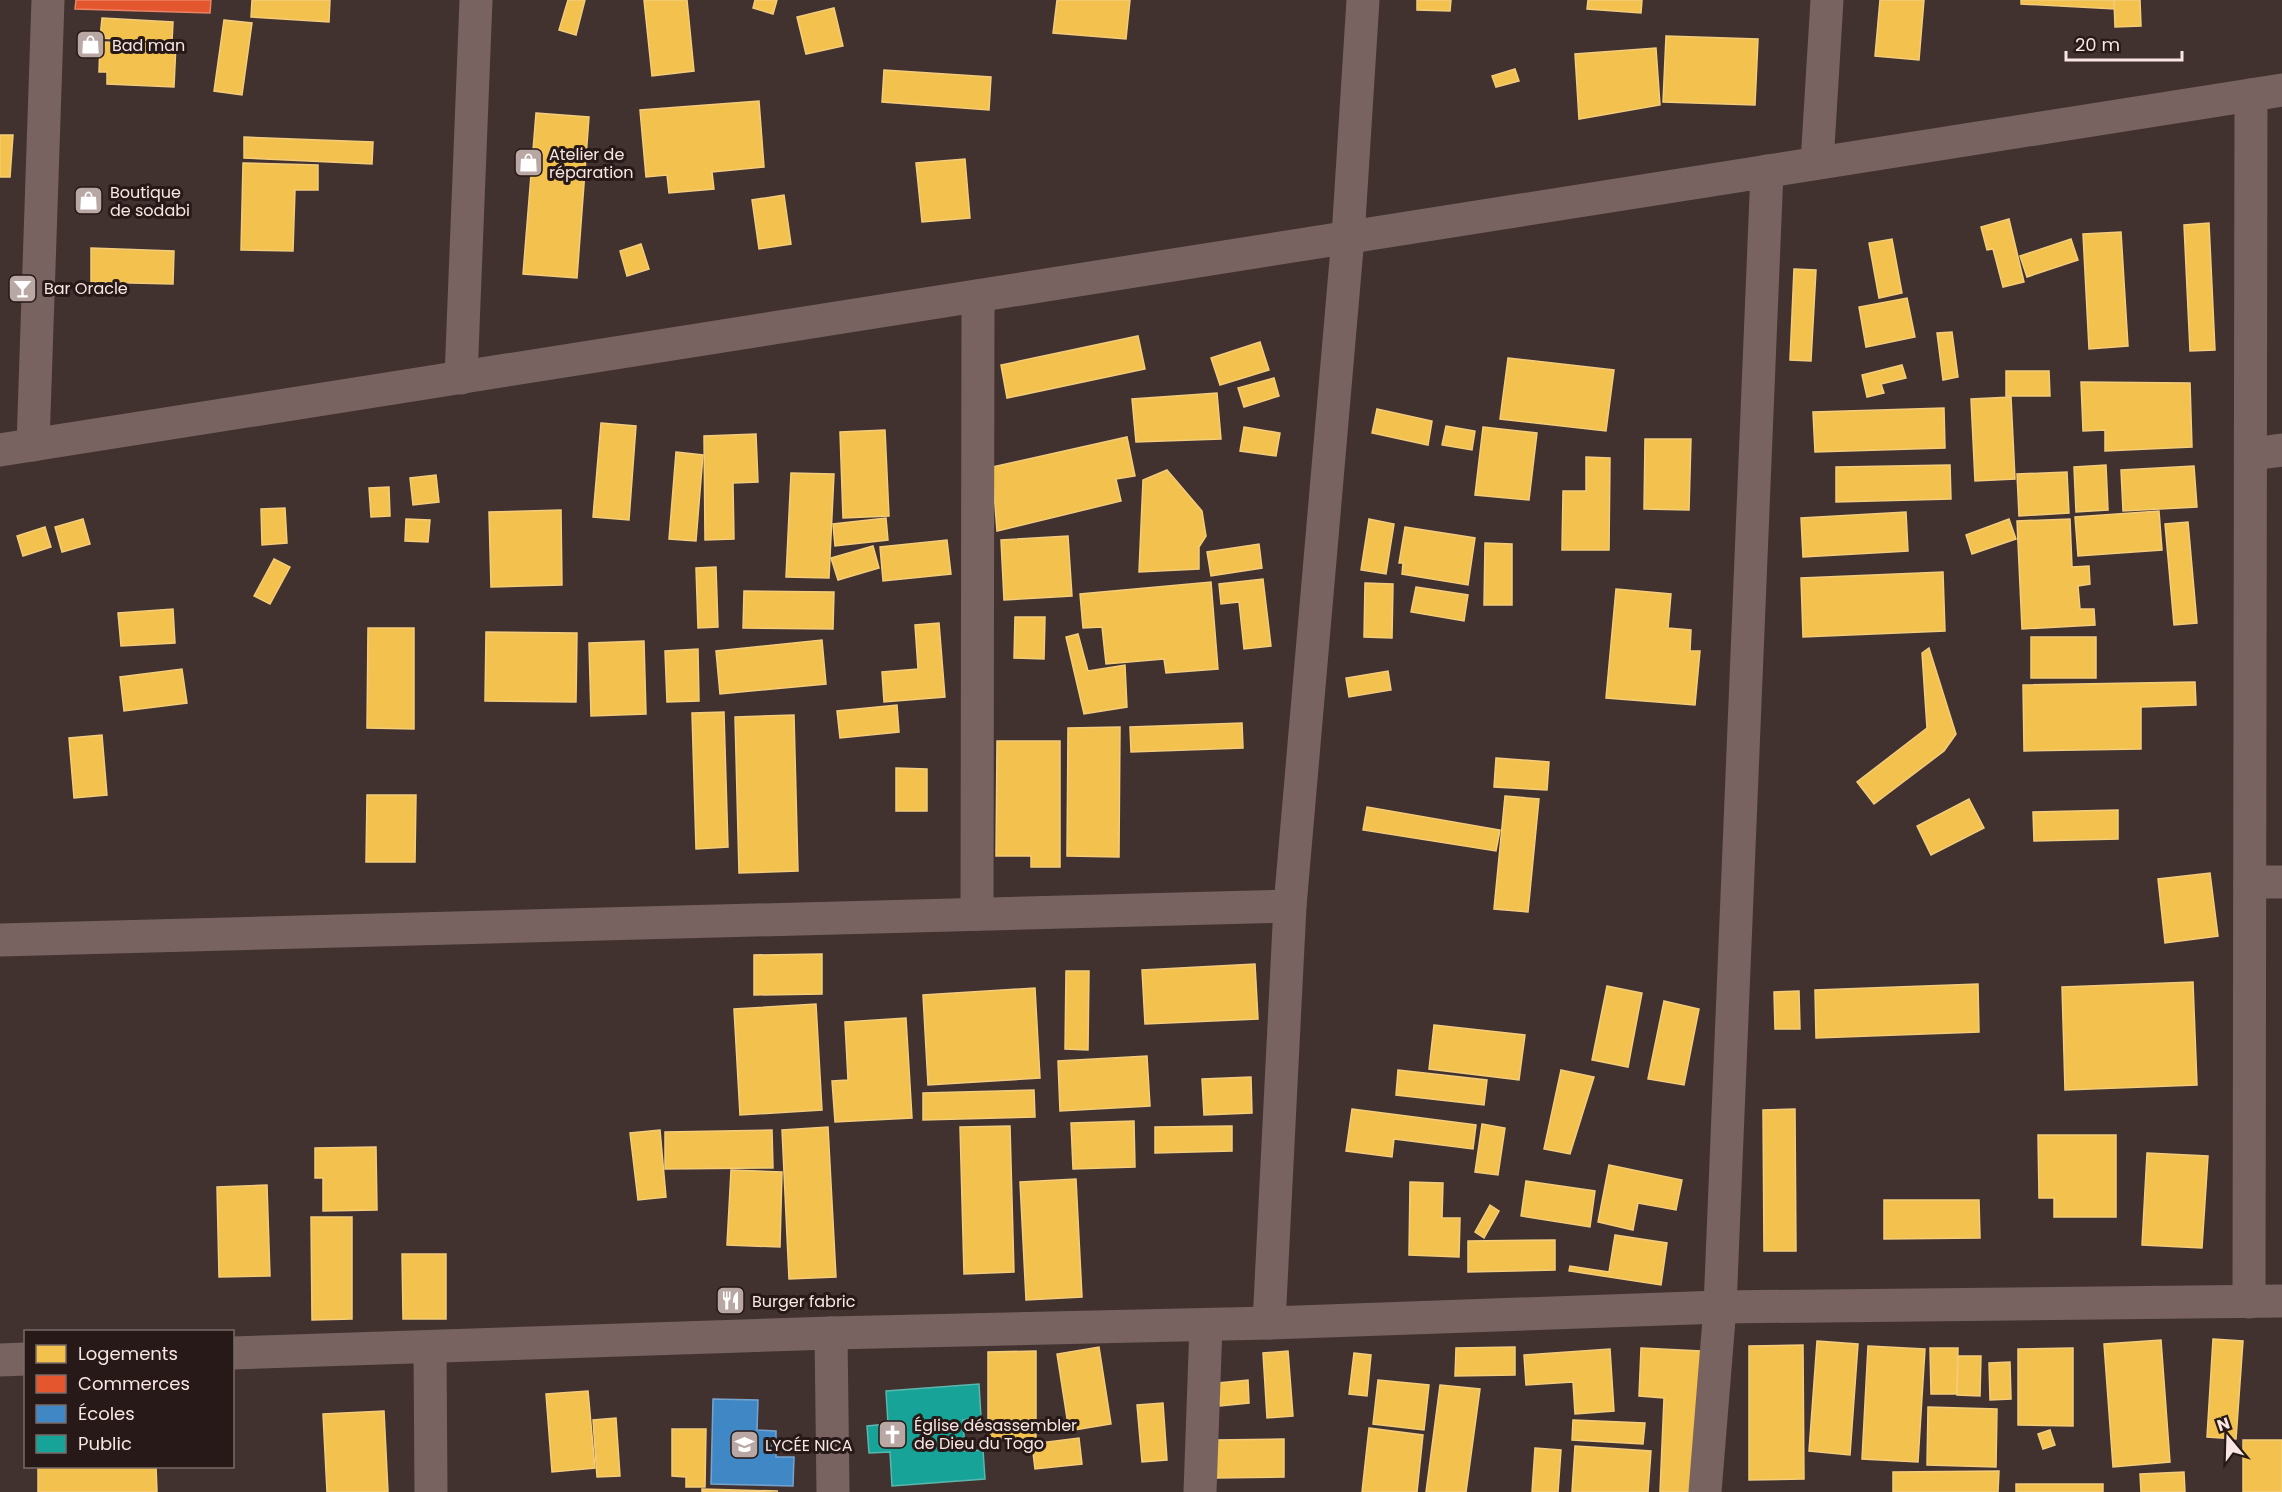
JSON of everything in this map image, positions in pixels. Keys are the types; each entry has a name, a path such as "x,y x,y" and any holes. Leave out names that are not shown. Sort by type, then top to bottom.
{"street":[{"path":"33,445 48,0"},
{"path":"461,378 476,0"},
{"path":"1269,1323 1290,906 1348,237 1363,0"},
{"path":"1817,163 1827,0"},
{"path":"0,450 2267,93 2266,452 2250,882 2249,1302"},
{"path":"1705,1492 1720,1307 1767,171"},
{"path":"977,914 978,296"},
{"path":"2250,882 2282,882"},
{"path":"0,940 1290,906"},
{"path":"234,1353 1206,1325 1720,1307 2282,1301"},
{"path":"1200,1492 1206,1325"},
{"path":"831,1334 833,1492"},
{"path":"430,1347 431,1492"},
{"path":"0,1360 24,1359"}],"building: Logements":[{"path":"252,0 330,0 329,22 251,17"},
{"path":"568,0 585,0 576,35 559,30"},
{"path":"644,0 687,0 694,71 652,76"},
{"path":"755,0 777,0 773,14 753,8"},
{"path":"1057,0 1130,0 1126,39 1053,33"},
{"path":"1417,0 1451,0 1450,11 1417,10"},
{"path":"1588,0 1642,0 1641,13 1587,9"},
{"path":"1880,0 1924,0 1919,60 1875,56"},
{"path":"2021,0 2114,0 2115,9 2021,4"},
{"path":"2114,0 2140,0 2141,26 2115,27"},
{"path":"834,8 843,46 806,54 797,17"},
{"path":"102,18 173,22 172,42 100,38"},
{"path":"224,20 252,23 242,95 214,91"},
{"path":"1666,36 1758,39 1755,105 1663,102"},
{"path":"100,42 176,44 174,87 107,84 107,72 99,72"},
{"path":"1656,48 1660,105 1579,119 1575,54"},
{"path":"1515,69 1519,81 1496,87 1492,76"},
{"path":"884,70 991,77 989,110 882,102"},
{"path":"759,101 764,167 712,172 714,189 669,193 667,175 646,177 640,110"},
{"path":"536,113 589,117 577,278 523,274"},
{"path":"0,135 13,135 10,177 0,177"},
{"path":"244,137 373,142 372,164 244,158"},
{"path":"965,159 970,218 922,222 916,163"},
{"path":"243,163 318,165 318,190 295,190 293,251 241,250"},
{"path":"784,195 791,244 759,249 752,200"},
{"path":"2009,219 2024,282 2003,287 1993,249 1987,250 1981,227"},
{"path":"2209,223 2215,350 2190,351 2184,225"},
{"path":"2121,232 2128,346 2089,349 2083,234"},
{"path":"1892,239 1902,293 1879,298 1869,243"},
{"path":"2071,239 2078,260 2027,277 2020,256"},
{"path":"641,244 649,269 627,276 620,251"},
{"path":"91,248 174,251 173,284 91,282"},
{"path":"1794,269 1816,270 1811,361 1790,360"},
{"path":"1907,298 1915,337 1866,347 1859,307"},
{"path":"1952,332 1958,377 1943,380 1937,333"},
{"path":"1138,336 1145,369 1007,398 1001,365"},
{"path":"1260,342 1269,370 1220,385 1211,358"},
{"path":"1508,358 1614,370 1606,431 1500,419"},
{"path":"1902,365 1906,378 1881,384 1884,393 1867,397 1862,375"},
{"path":"2006,371 2049,371 2050,396 2006,396"},
{"path":"1274,378 1279,396 1244,407 1238,388"},
{"path":"2081,382 2190,383 2192,447 2105,451 2105,430 2083,431"},
{"path":"1217,393 1221,439 1136,442 1132,399"},
{"path":"2011,397 2015,479 1975,481 1971,399"},
{"path":"1944,408 1945,448 1815,452 1813,412"},
{"path":"1377,409 1432,421 1428,445 1372,433"},
{"path":"601,423 636,426 629,520 593,517"},
{"path":"1446,426 1475,431 1472,450 1442,445"},
{"path":"1244,427 1280,433 1276,456 1240,451"},
{"path":"1483,427 1537,433 1529,500 1475,495"},
{"path":"885,430 889,516 843,518 840,432"},
{"path":"756,434 758,482 733,483 734,539 705,540 704,436"},
{"path":"1127,437 1135,476 1116,479 1121,501 997,531 992,467"},
{"path":"1645,439 1691,439 1689,510 1644,509"},
{"path":"676,452 703,455 696,541 669,539"},
{"path":"1586,457 1610,458 1609,550 1562,550 1563,491 1586,491"},
{"path":"1950,465 1951,499 1836,502 1836,467"},
{"path":"2106,465 2108,510 2076,512 2074,467"},
{"path":"2194,466 2197,507 2123,511 2121,470"},
{"path":"1167,470 1202,511 1206,536 1199,547 1199,569 1139,572 1143,480"},
{"path":"2067,472 2069,513 2019,516 2017,474"},
{"path":"791,473 834,474 829,578 786,577"},
{"path":"436,475 439,502 413,505 410,478"},
{"path":"389,487 390,516 371,517 369,488"},
{"path":"285,508 287,543 262,545 261,509"},
{"path":"561,510 562,585 491,587 489,512"},
{"path":"2159,511 2162,550 2078,556 2075,517"},
{"path":"1906,512 1908,551 1803,557 1801,518"},
{"path":"886,518 888,540 835,546 833,524"},
{"path":"83,519 90,544 62,552 55,527"},
{"path":"406,519 430,520 428,542 405,541"},
{"path":"1369,519 1394,524 1386,574 1361,570"},
{"path":"2009,519 2016,539 1972,554 1966,535"},
{"path":"2070,519 2072,567 2089,566 2090,584 2078,586 2080,609 2094,609 2095,625 2022,629 2017,521"},
{"path":"2188,522 2197,623 2174,625 2165,524"},
{"path":"45,527 51,547 23,556 17,536"},
{"path":"1405,527 1475,538 1468,585 1402,574 1403,563 1399,563"},
{"path":"1068,536 1072,596 1004,600 1001,540"},
{"path":"947,540 951,574 883,581 880,547"},
{"path":"1485,543 1512,544 1512,605 1484,605"},
{"path":"1259,544 1262,568 1211,576 1207,552"},
{"path":"873,546 879,568 838,580 831,558"},
{"path":"274,559 290,567 270,604 254,596"},
{"path":"716,567 718,627 698,628 696,568"},
{"path":"1943,572 1945,631 1803,637 1801,578"},
{"path":"1263,579 1271,646 1244,649 1239,602 1221,604 1219,584"},
{"path":"1211,582 1218,669 1166,673 1164,659 1106,664 1102,627 1083,628 1080,594"},
{"path":"1365,583 1393,584 1392,638 1364,637"},
{"path":"1416,587 1468,595 1464,621 1411,612"},
{"path":"1616,589 1671,594 1668,628 1691,630 1690,651 1700,651 1695,705 1606,698"},
{"path":"744,591 834,592 833,629 743,628"},
{"path":"173,609 175,643 121,646 118,613"},
{"path":"1015,617 1045,617 1044,659 1014,658"},
{"path":"939,623 945,697 884,702 882,672 918,669 915,625"},
{"path":"368,628 414,628 414,729 367,728"},
{"path":"486,632 577,633 576,702 485,701"},
{"path":"1078,634 1088,671 1125,665 1127,707 1084,714 1066,637"},
{"path":"2031,637 2096,637 2096,678 2031,678"},
{"path":"822,640 826,684 720,694 716,651"},
{"path":"644,641 646,714 591,716 589,643"},
{"path":"1929,648 1956,734 1944,751 1874,804 1857,782 1927,728 1922,653"},
{"path":"698,649 699,701 667,702 665,651"},
{"path":"182,669 187,703 124,711 120,677"},
{"path":"1388,671 1391,690 1349,697 1346,678"},
{"path":"2195,682 2196,705 2141,707 2141,749 2024,751 2023,685"},
{"path":"897,705 899,732 840,738 837,711"},
{"path":"724,712 728,847 696,849 692,713"},
{"path":"794,715 798,871 739,873 735,717"},
{"path":"1242,723 1243,748 1131,752 1130,727"},
{"path":"1120,727 1119,857 1067,856 1068,728"},
{"path":"102,735 107,795 74,798 69,738"},
{"path":"997,741 1060,741 1060,867 1031,867 1031,856 996,856"},
{"path":"1496,758 1549,762 1547,790 1494,787"},
{"path":"896,768 927,769 927,811 896,811"},
{"path":"367,795 416,795 415,862 366,862"},
{"path":"1505,796 1539,799 1528,912 1494,909"},
{"path":"1969,799 1984,828 1931,855 1917,826"},
{"path":"1367,807 1500,830 1496,851 1363,830"},
{"path":"2118,810 2118,839 2034,841 2033,812"},
{"path":"2210,873 2218,936 2165,943 2158,879"},
{"path":"822,954 822,994 754,995 754,955"},
{"path":"1255,964 1258,1019 1145,1024 1142,970"},
{"path":"1066,971 1089,971 1088,1050 1065,1049"},
{"path":"2193,982 2197,1085 2065,1090 2062,987"},
{"path":"1978,984 1979,1032 1816,1038 1815,990"},
{"path":"1607,986 1642,993 1628,1067 1592,1060"},
{"path":"1035,988 1040,1078 928,1085 923,995"},
{"path":"1799,991 1800,1029 1775,1029 1774,992"},
{"path":"1664,1001 1699,1009 1684,1085 1648,1079"},
{"path":"816,1004 822,1110 740,1115 734,1009"},
{"path":"906,1018 912,1118 835,1122 832,1081 848,1080 845,1022"},
{"path":"1434,1025 1525,1035 1519,1080 1429,1069"},
{"path":"1147,1056 1150,1106 1060,1111 1058,1061"},
{"path":"1398,1070 1487,1080 1484,1105 1396,1095"},
{"path":"1561,1070 1594,1077 1570,1154 1544,1149"},
{"path":"1251,1077 1252,1113 1204,1115 1202,1079"},
{"path":"1034,1090 1035,1117 923,1120 923,1093"},
{"path":"1352,1109 1476,1125 1473,1149 1394,1139 1392,1157 1346,1151"},
{"path":"1795,1109 1796,1251 1764,1251 1763,1110"},
{"path":"1134,1121 1135,1167 1073,1169 1071,1123"},
{"path":"1482,1124 1505,1128 1498,1175 1475,1172"},
{"path":"1010,1126 1014,1272 964,1274 960,1127"},
{"path":"1232,1126 1232,1151 1155,1153 1155,1127"},
{"path":"828,1127 836,1277 789,1279 782,1130"},
{"path":"660,1130 666,1197 638,1200 630,1133"},
{"path":"772,1130 773,1168 665,1169 665,1132"},
{"path":"2038,1135 2116,1135 2116,1217 2054,1217 2054,1198 2039,1198"},
{"path":"376,1147 377,1210 323,1211 323,1178 315,1178 315,1148"},
{"path":"2147,1153 2208,1156 2202,1248 2142,1245"},
{"path":"1609,1165 1682,1180 1676,1210 1638,1203 1633,1230 1598,1222"},
{"path":"731,1170 782,1172 780,1247 727,1245"},
{"path":"1076,1179 1082,1297 1026,1300 1020,1182"},
{"path":"1526,1181 1595,1191 1590,1227 1521,1216"},
{"path":"1410,1182 1443,1183 1442,1218 1460,1218 1459,1257 1409,1255"},
{"path":"267,1185 270,1276 219,1277 217,1187"},
{"path":"1884,1200 1979,1200 1980,1238 1884,1239"},
{"path":"1490,1205 1499,1211 1484,1238 1475,1232"},
{"path":"311,1217 352,1217 352,1319 312,1320"},
{"path":"1615,1235 1667,1243 1661,1285 1569,1271 1570,1266 1609,1272"},
{"path":"1555,1240 1555,1270 1468,1272 1468,1241"},
{"path":"402,1254 446,1254 446,1319 403,1319"},
{"path":"2213,1339 2243,1341 2236,1439 2207,1437"},
{"path":"2161,1340 2170,1462 2113,1467 2104,1344"},
{"path":"1817,1341 1858,1344 1850,1455 1809,1451"},
{"path":"1803,1345 1804,1479 1749,1480 1749,1346"},
{"path":"1868,1346 1925,1349 1918,1462 1862,1459"},
{"path":"1099,1347 1111,1424 1069,1431 1057,1354"},
{"path":"1515,1347 1515,1375 1455,1376 1456,1348"},
{"path":"1641,1348 1701,1351 1694,1492 1660,1492 1664,1398 1639,1396"},
{"path":"1930,1348 1958,1348 1957,1394 1931,1394"},
{"path":"2073,1348 2073,1426 2018,1425 2018,1349"},
{"path":"1610,1349 1614,1411 1575,1414 1573,1382 1526,1385 1524,1355"},
{"path":"1036,1351 1036,1438 988,1439 988,1352"},
{"path":"1288,1351 1293,1416 1267,1418 1263,1353"},
{"path":"1354,1353 1371,1355 1367,1396 1349,1394"},
{"path":"1958,1356 1981,1356 1980,1396 1957,1395"},
{"path":"2010,1362 2011,1399 1990,1400 1989,1363"},
{"path":"1248,1380 1249,1403 1220,1406 1218,1383"},
{"path":"1378,1380 1429,1385 1424,1430 1373,1424"},
{"path":"1440,1385 1480,1389 1466,1492 1426,1492"},
{"path":"588,1391 595,1468 552,1472 546,1394"},
{"path":"1163,1403 1167,1460 1142,1462 1137,1405"},
{"path":"1928,1407 1997,1409 1996,1467 1927,1465"},
{"path":"384,1411 388,1492 327,1492 323,1414"},
{"path":"616,1418 620,1476 597,1477 593,1420"},
{"path":"1573,1420 1645,1423 1643,1444 1572,1440"},
{"path":"1369,1428 1423,1435 1417,1492 1362,1492"},
{"path":"672,1429 706,1429 705,1487 686,1487 686,1477 672,1476"},
{"path":"2050,1430 2055,1445 2043,1449 2038,1434"},
{"path":"1079,1438 1082,1464 1035,1469 1032,1444"},
{"path":"1284,1439 1284,1477 1215,1478 1214,1440"},
{"path":"2243,1440 2282,1440 2282,1492 2243,1492"},
{"path":"1575,1446 1651,1451 1648,1492 1572,1492"},
{"path":"1535,1448 1561,1450 1558,1492 1532,1492"},
{"path":"38,1468 156,1468 157,1492 38,1492"},
{"path":"1999,1471 1998,1492 1893,1492 1893,1472"},
{"path":"2184,1472 2185,1492 2141,1492 2140,1474"},
{"path":"2016,1484 2103,1484 2103,1492 2016,1492"},
{"path":"702,1489 778,1491 702,1492"}],"building: Commerces":[{"path":"76,0 211,0 210,13 75,9"}],"building: Écoles":[{"path":"713,1399 758,1400 757,1430 776,1431 776,1457 794,1457 793,1486 711,1484"}],"building: Public":[{"path":"979,1384 981,1418 963,1420 965,1451 983,1450 985,1479 892,1486 890,1452 869,1453 867,1426 888,1424 886,1391"}],"place":[{"name":"Bad man","path":"91,45"},
{"name":"Atelier de réparation","path":"528,163"},
{"name":"Boutique de sodabi","path":"89,201"},
{"name":"Bar Oracle","path":"23,288"},
{"name":"Burger fabric","path":"731,1301"},
{"name":"Église désassembler de Dieu du Togo","path":"893,1434"},
{"name":"LYCÉE NICA","path":"744,1445"}]}
